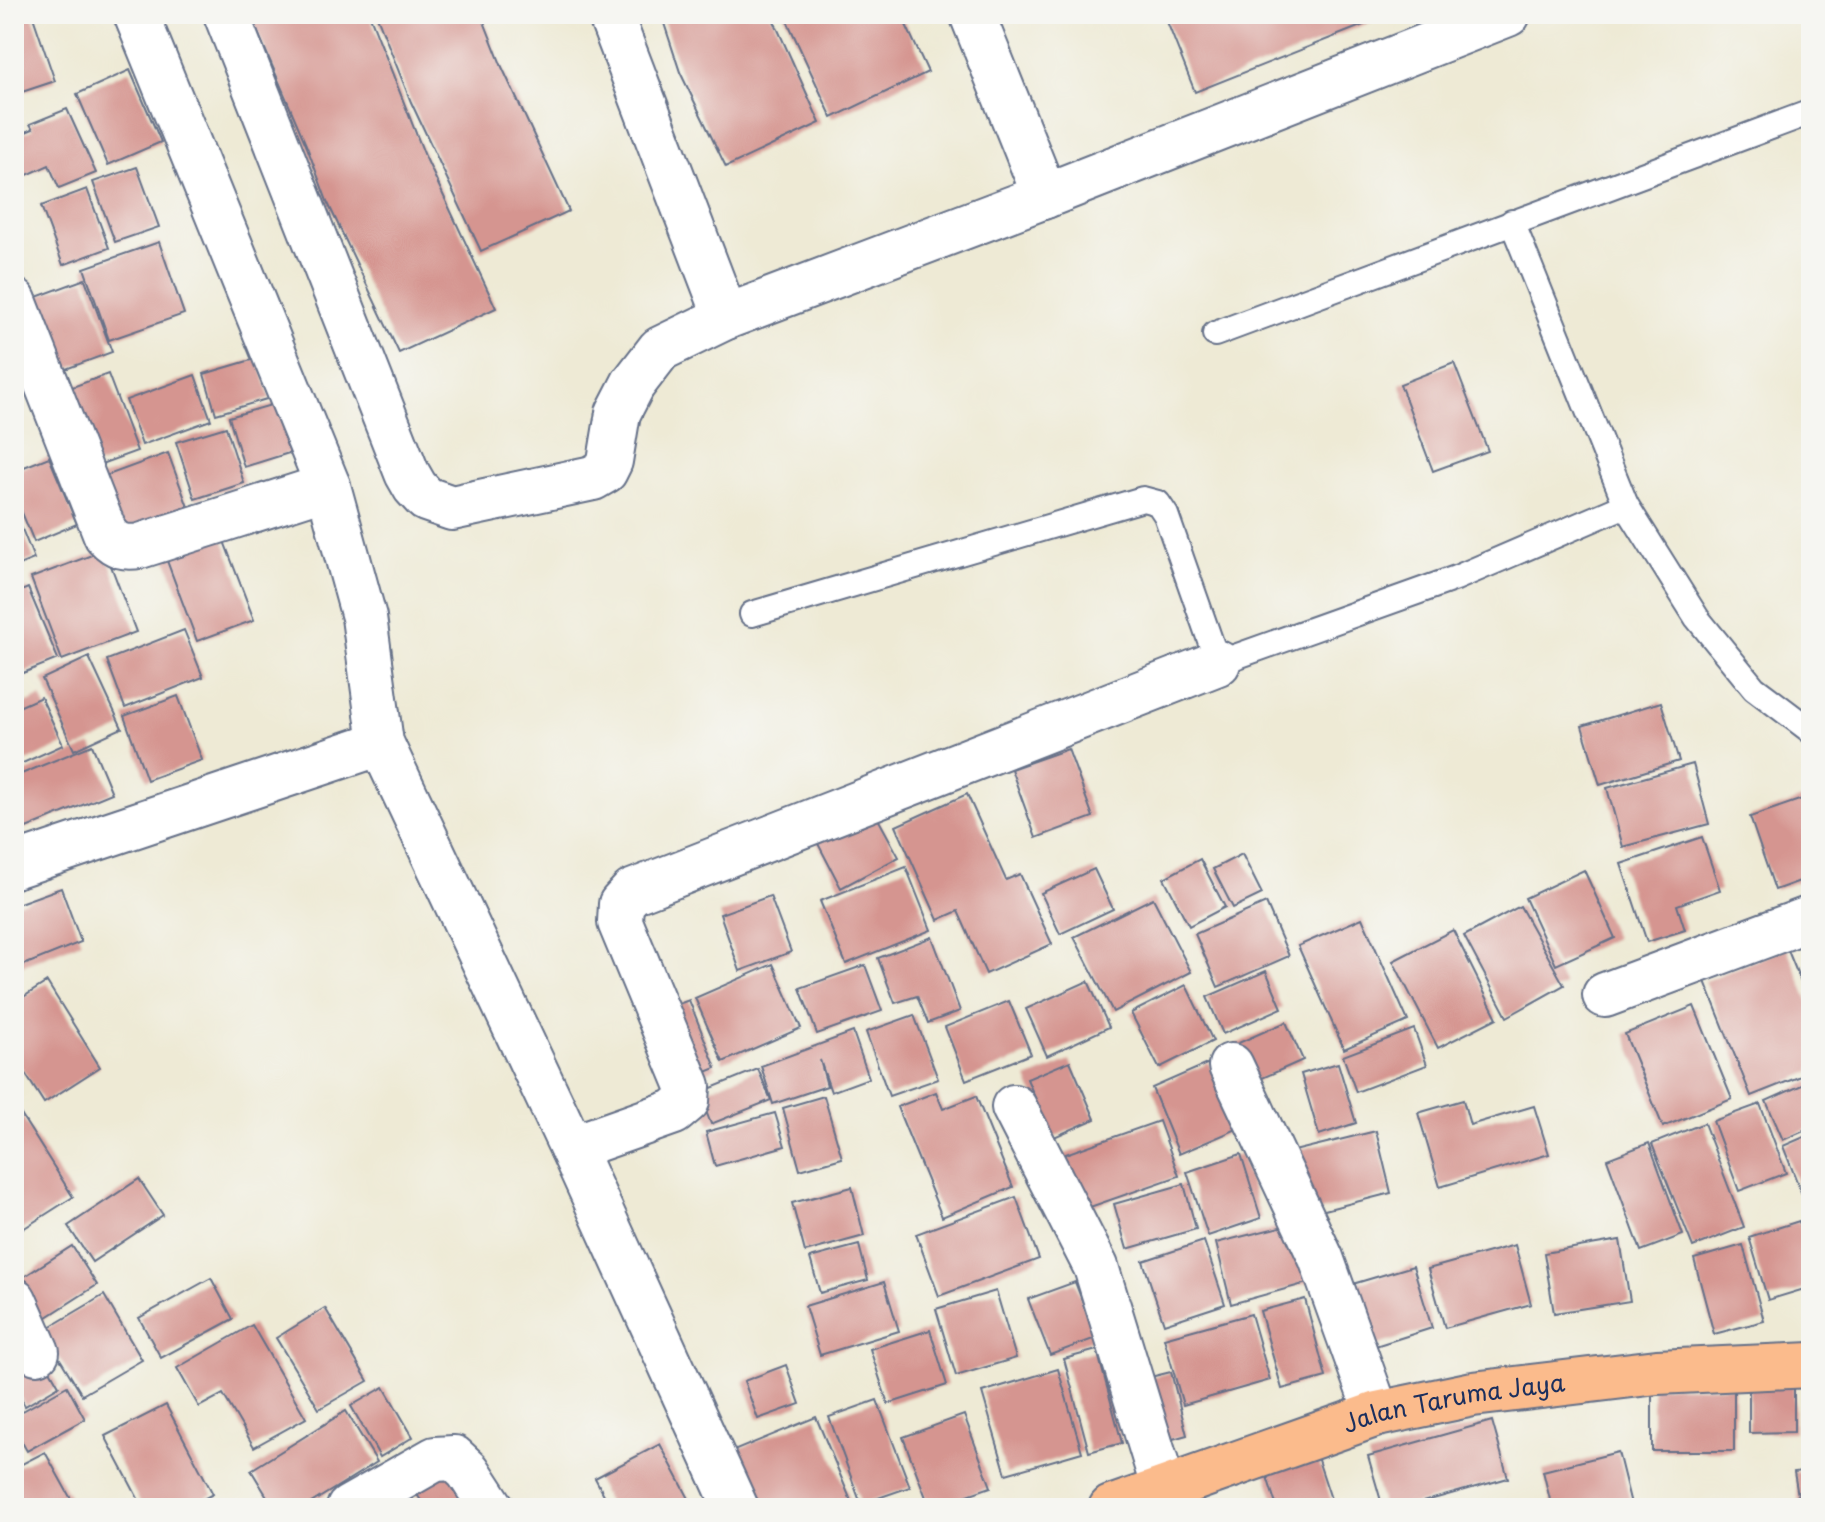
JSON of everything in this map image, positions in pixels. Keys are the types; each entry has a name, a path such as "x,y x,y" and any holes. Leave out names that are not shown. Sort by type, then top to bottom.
{"main road":[{"name":"Jalan Taruma Jaya","path":"1111,1508 1377,1414 1473,1394 1657,1372 1811,1365"}],"street":[{"path":"136,14 328,486 364,617 381,743 572,1148 736,1508"},
{"path":"226,14 407,473 426,499 452,508 593,478 605,471 610,461 618,413 633,384 651,360 660,349 726,317 1045,196 1508,14"},
{"path":"610,14 726,317"},
{"path":"972,14 1045,196"},
{"path":"14,301 106,535 114,544 126,548 140,546 328,486"},
{"path":"572,1148 674,1112 687,1101 688,1086 620,922 621,904 632,892 1218,663"},
{"path":"14,866 381,743"},
{"path":"1605,995 1811,918"},
{"path":"1231,1066 1321,1258 1377,1414"},
{"path":"1014,1107 1096,1267 1164,1489"},
{"path":"14,1300 37,1352"},
{"path":"349,1508 435,1459 454,1458 468,1471 492,1508"}],"lane":[{"path":"1215,334 1811,112"},
{"path":"1512,222 1626,505 1697,618 1754,688 1811,731"},
{"path":"752,614 1143,499 1158,503 1166,515 1218,663 1456,578 1626,505"}],"building":[{"path":"32,14 55,81 22,92 14,70 14,15"},
{"path":"250,14 369,14 425,156 496,308 399,353 327,201"},
{"path":"376,14 481,14 502,67 569,211 481,251 411,102"},
{"path":"661,14 771,14 820,123 726,167 680,72"},
{"path":"784,14 901,14 928,72 832,118"},
{"path":"1164,14 1391,14 1195,92"},
{"path":"130,70 161,142 108,165 77,94"},
{"path":"67,109 96,173 59,188 49,165 14,181 14,137 33,129 30,124"},
{"path":"137,167 159,227 115,242 93,182"},
{"path":"87,189 109,248 63,265 41,206"},
{"path":"159,242 184,314 109,340 84,268"},
{"path":"85,279 112,352 55,373 28,300"},
{"path":"258,358 270,398 216,414 204,374"},
{"path":"1454,363 1488,451 1433,471 1400,384"},
{"path":"108,374 137,451 93,467 64,390"},
{"path":"195,375 211,420 142,445 126,400"},
{"path":"278,403 292,452 244,467 229,417"},
{"path":"226,427 244,483 195,499 176,442"},
{"path":"168,453 188,507 117,533 97,479"},
{"path":"49,457 77,524 34,542 14,493 14,471"},
{"path":"14,509 34,559 14,567"},
{"path":"219,528 254,620 197,641 163,550"},
{"path":"105,550 136,632 62,660 31,578"},
{"path":"28,588 58,659 18,675 14,665 14,594"},
{"path":"184,630 203,677 125,708 107,660"},
{"path":"89,657 122,728 74,750 42,679"},
{"path":"178,696 202,760 147,780 124,716"},
{"path":"41,697 63,745 14,767 14,709"},
{"path":"1661,702 1679,761 1600,785 1582,726"},
{"path":"92,745 112,793 14,833 14,777"},
{"path":"1068,749 1093,817 1036,838 1011,769"},
{"path":"1693,764 1709,824 1623,847 1607,788"},
{"path":"967,794 1006,880 1020,874 1052,944 986,974 958,911 938,920 896,826"},
{"path":"1811,796 1811,877 1775,890 1750,817"},
{"path":"870,804 899,857 841,888 813,834"},
{"path":"1702,837 1720,890 1677,905 1685,930 1647,942 1621,864"},
{"path":"1242,854 1262,894 1233,908 1213,869"},
{"path":"1200,859 1225,907 1189,926 1164,878"},
{"path":"906,867 931,930 846,964 820,901"},
{"path":"1094,869 1113,909 1060,934 1041,893"},
{"path":"1584,870 1615,938 1556,965 1525,898"},
{"path":"61,888 81,942 14,969 14,905"},
{"path":"770,896 791,952 740,971 720,914"},
{"path":"1153,898 1191,972 1113,1012 1074,937"},
{"path":"1266,903 1289,956 1218,987 1195,934"},
{"path":"1520,906 1564,985 1507,1017 1464,936"},
{"path":"1362,918 1408,1021 1344,1049 1298,946"},
{"path":"1453,930 1497,1018 1438,1048 1393,961"},
{"path":"932,937 960,1011 928,1023 917,996 895,1003 878,958"},
{"path":"1787,948 1811,1007 1811,1072 1751,1096 1705,981"},
{"path":"773,964 801,1028 723,1062 695,998"},
{"path":"865,965 882,1011 817,1034 800,988"},
{"path":"1266,971 1282,1008 1223,1034 1207,997"},
{"path":"1088,981 1109,1027 1047,1056 1026,1009"},
{"path":"47,982 100,1067 44,1103 14,1056 14,1003"},
{"path":"1186,985 1213,1041 1159,1068 1131,1013"},
{"path":"689,1000 716,1068 694,1077 668,1008"},
{"path":"1009,1001 1031,1054 966,1080 945,1027"},
{"path":"1694,1006 1732,1099 1663,1127 1625,1034"},
{"path":"914,1015 938,1079 889,1096 866,1032"},
{"path":"1286,1022 1303,1060 1251,1083 1234,1045"},
{"path":"1414,1029 1427,1065 1356,1092 1343,1056"},
{"path":"853,1032 869,1078 831,1092 820,1060 827,1086 773,1104 761,1066"},
{"path":"1070,1061 1095,1119 1052,1138 1027,1079"},
{"path":"1209,1063 1237,1129 1179,1154 1152,1088"},
{"path":"1338,1063 1356,1123 1319,1135 1301,1074"},
{"path":"758,1069 771,1100 711,1124 699,1093"},
{"path":"1811,1081 1811,1128 1783,1140 1766,1101"},
{"path":"936,1092 943,1109 976,1096 1013,1187 942,1217 897,1107"},
{"path":"824,1096 842,1158 800,1170 783,1108"},
{"path":"1463,1100 1470,1125 1534,1106 1549,1154 1440,1187 1418,1113"},
{"path":"1760,1104 1786,1173 1739,1191 1713,1121"},
{"path":"18,1110 73,1197 15,1234 14,1113"},
{"path":"775,1113 785,1146 715,1166 706,1132"},
{"path":"1159,1121 1179,1176 1070,1214 1051,1159"},
{"path":"1704,1123 1744,1227 1693,1247 1652,1144"},
{"path":"1376,1131 1391,1193 1309,1214 1294,1151"},
{"path":"1811,1134 1811,1199 1805,1202 1783,1146"},
{"path":"1649,1143 1683,1235 1641,1251 1607,1159"},
{"path":"1241,1154 1261,1218 1208,1236 1187,1172"},
{"path":"139,1179 163,1215 92,1262 68,1226"},
{"path":"1184,1184 1196,1229 1127,1249 1114,1204"},
{"path":"852,1187 864,1236 805,1252 792,1203"},
{"path":"1016,1197 1039,1259 939,1296 916,1234"},
{"path":"1799,1221 1811,1260 1811,1287 1768,1300 1749,1237"},
{"path":"1296,1223 1311,1282 1231,1304 1216,1243"},
{"path":"1620,1240 1630,1301 1554,1313 1544,1253"},
{"path":"1204,1241 1225,1304 1164,1324 1143,1261"},
{"path":"859,1245 868,1280 820,1293 810,1258"},
{"path":"1515,1245 1531,1304 1445,1328 1428,1269"},
{"path":"1743,1245 1764,1321 1714,1334 1694,1259"},
{"path":"72,1246 97,1285 36,1324 14,1283"},
{"path":"1413,1266 1432,1328 1366,1349 1346,1286"},
{"path":"211,1278 233,1319 161,1358 139,1318"},
{"path":"884,1282 899,1331 820,1355 805,1306"},
{"path":"1075,1282 1096,1338 1050,1355 1028,1299"},
{"path":"996,1291 1016,1358 956,1376 936,1309"},
{"path":"104,1295 142,1360 82,1395 43,1331"},
{"path":"1305,1299 1326,1377 1282,1389 1260,1311"},
{"path":"325,1308 368,1381 319,1409 276,1338"},
{"path":"1251,1314 1270,1380 1183,1405 1164,1338"},
{"path":"252,1325 306,1418 254,1447 223,1394 199,1407 177,1368"},
{"path":"930,1330 947,1385 888,1404 870,1349"},
{"path":"1097,1350 1122,1443 1089,1452 1064,1359"},
{"path":"42,1356 59,1386 25,1406 14,1386 14,1372"},
{"path":"786,1365 800,1404 758,1419 744,1381"},
{"path":"1058,1369 1082,1452 1006,1474 982,1392"},
{"path":"1171,1372 1187,1435 1155,1444 1138,1380"},
{"path":"67,1386 85,1419 27,1451 14,1428 14,1416"},
{"path":"1652,1386 1734,1387 1734,1451 1652,1451"},
{"path":"1794,1386 1794,1432 1749,1433 1749,1387"},
{"path":"384,1387 413,1437 380,1457 351,1406"},
{"path":"877,1400 910,1487 861,1504 829,1417"},
{"path":"166,1405 213,1494 186,1508 143,1508 105,1436"},
{"path":"346,1411 377,1462 303,1508 274,1508 251,1470"},
{"path":"964,1415 991,1487 930,1508 903,1437"},
{"path":"816,1417 854,1508 740,1508 719,1457"},
{"path":"1492,1421 1508,1478 1401,1508 1383,1508 1368,1456"},
{"path":"660,1444 694,1508 611,1508 595,1478"},
{"path":"1315,1451 1334,1508 1277,1508 1264,1467"},
{"path":"45,1452 76,1508 25,1508 14,1488 14,1468"},
{"path":"1618,1452 1632,1508 1552,1508 1543,1471"},
{"path":"449,1466 478,1508 426,1508 414,1490"},
{"path":"1811,1470 1811,1508 1800,1508 1794,1472"},
{"path":"410,1495 418,1508 390,1508"}]}
